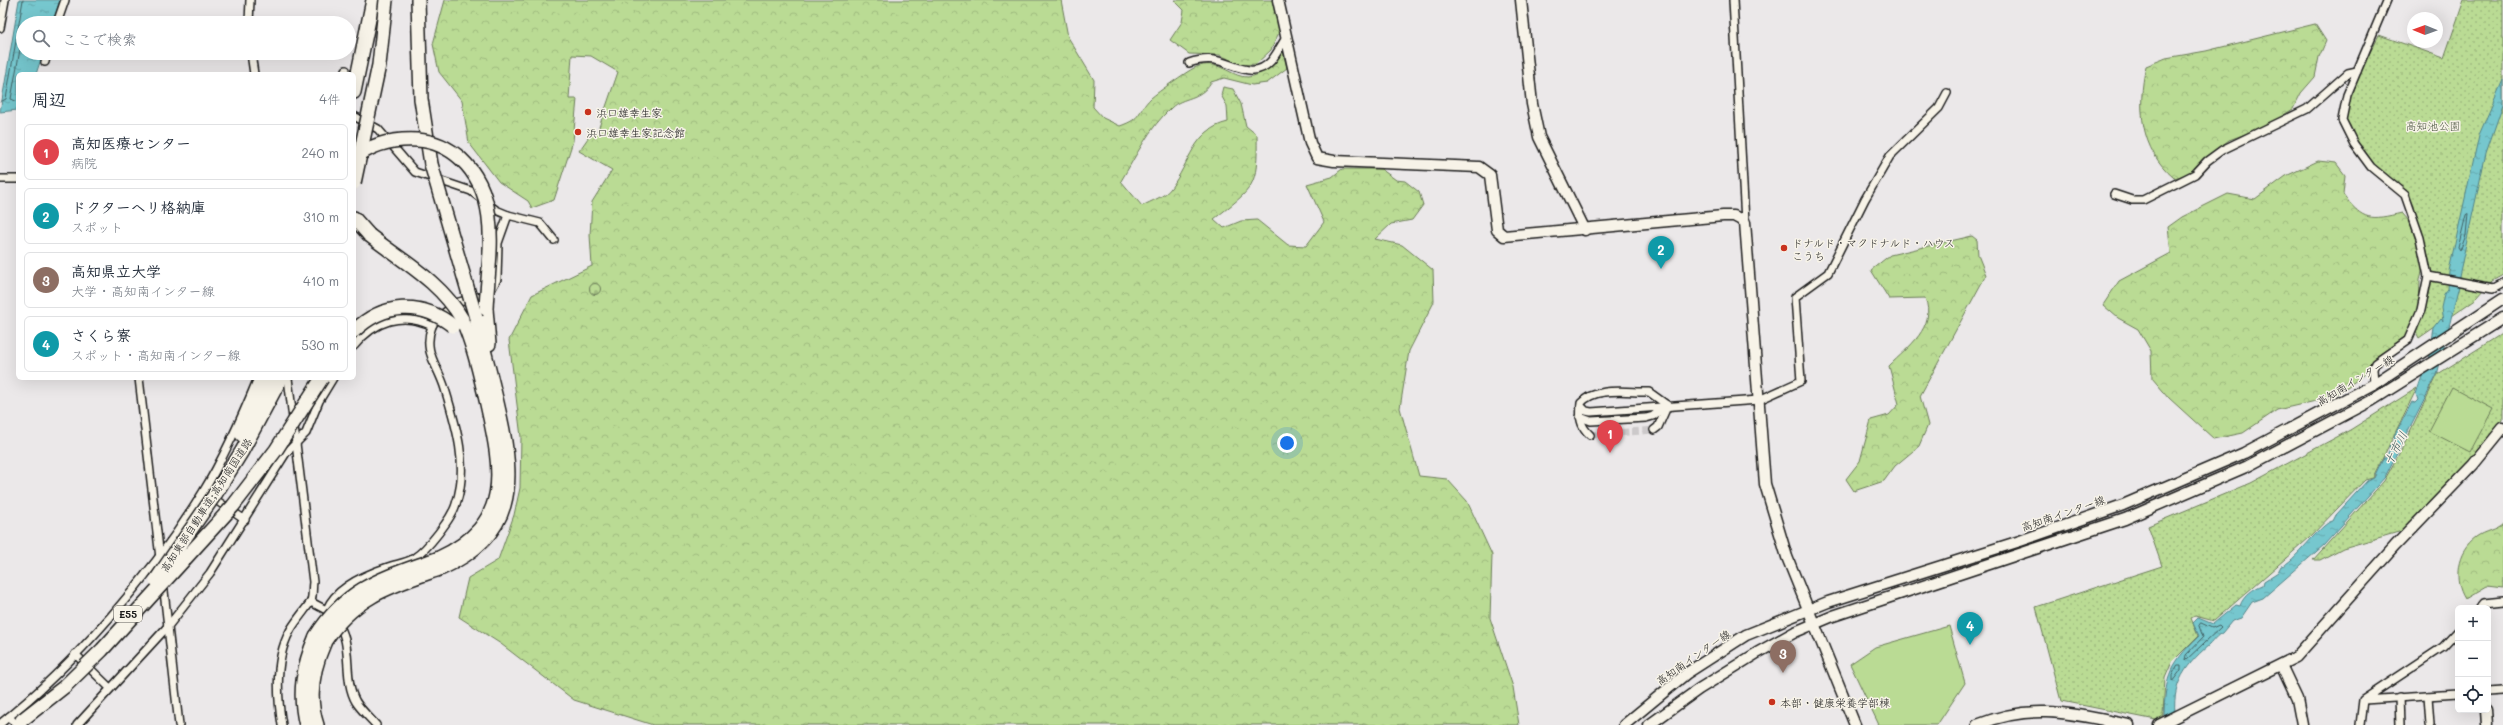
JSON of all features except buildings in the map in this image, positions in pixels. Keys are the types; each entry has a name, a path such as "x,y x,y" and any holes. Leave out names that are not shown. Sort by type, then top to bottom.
{"highway":[{"path":"356,82 373,0"},
{"path":"356,174 378,72 386,0"},
{"path":"306,725 302,686 306,662 321,638 367,598 441,563 466,556 481,543 494,528 505,505 509,466 496,397 476,318 431,164 420,99 418,0"},
{"path":"356,158 368,150 393,140 420,140 446,148 468,165 484,191 489,214 486,309 496,397"},
{"path":"356,220 369,235 433,283 450,301 457,322 467,342 481,378 497,453 499,477 496,495 485,520 470,539 441,563"},
{"path":"356,329 372,316 383,311 410,307 433,312 457,322"},
{"path":"210,492 267,380"},
{"name":"高知東部自動車道;高知南国道路","path":"16,722 63,683 129,614 161,574 210,492 242,451 281,380"},
{"path":"16,722 64,687 102,650 233,506 276,450 321,380"},
{"path":"317,725 313,710 312,687 321,638"}],"street":[{"path":"0,28 5,0"},
{"path":"59,16 65,0"},
{"path":"249,16 250,0"},
{"path":"1278,0 1310,143 1317,158 1334,161 1479,167 1490,175 1496,224 1500,234 1509,237 1724,216 1734,216 1745,222"},
{"path":"1521,0 1532,104 1538,137 1585,230"},
{"path":"1733,0 1745,222 1765,484 1777,528 1855,725"},
{"path":"2374,384 2373,368 2375,363 2408,340 2421,310 2428,276 2420,238 2405,195 2371,167 2345,130 2342,120 2343,109 2387,0"},
{"path":"1188,63 1199,60 1218,61 1238,69 1253,71 1263,68 1271,61 1286,38"},
{"path":"252,60 254,72"},
{"path":"2114,194 2132,200 2143,200 2196,174 2208,161 2222,150 2307,109 2348,73 2358,70"},
{"path":"1581,406 1586,411 1591,412 1649,409 1667,405 1759,400 1802,381 1795,297 1828,273 1865,199 1890,156 1939,108 1947,94"},
{"path":"356,117 378,129 415,172 471,191 496,210 508,216 540,223 554,240"},
{"path":"0,179 16,179"},
{"path":"327,609 338,593 354,583 375,571 414,559 428,546 452,516 462,480 460,453 445,389 428,350 432,326 437,318 459,302 482,296 490,292 497,279 498,243 508,216"},
{"path":"2428,276 2443,277 2494,288 2503,283"},
{"name":"高知南インター線","path":"1624,725 1687,673 1716,652 1746,635 1809,610 2123,505 2244,453 2374,384 2503,299"},
{"path":"356,344 362,336 376,326 389,320 410,318 432,326"},
{"path":"1649,725 1698,689 1795,632 1919,586 2125,519 2248,466 2322,428 2412,376 2456,346 2503,318"},
{"path":"139,380 159,556 169,625 179,725"},
{"path":"0,724 16,722 159,556 210,492 257,380"},
{"path":"282,725 279,690 281,658 289,632 302,610 311,602 313,582 288,380"},
{"path":"77,725 169,625 210,573 245,520 286,453 306,433 319,401 332,380"},
{"path":"1590,435 1583,428 1580,417 1581,402 1588,395 1596,393 1649,392 1667,405"},
{"path":"1580,417 1591,421 1646,418 1653,416 1667,405"},
{"path":"1654,430 1658,427 1667,405"},
{"path":"2159,725 2281,666 2296,657 2395,546 2473,465 2503,428"},
{"path":"210,492 245,520"},
{"path":"311,602 327,609 339,624 343,634 349,678 356,701 376,725"},
{"path":"2482,605 2484,603 2503,602"},
{"path":"2360,725 2363,700 2443,647 2455,634"},
{"path":"75,654 110,688"},
{"path":"2281,666 2297,699 2302,725"},
{"path":"2491,692 2503,690"},
{"path":"2363,700 2455,694"},
{"path":"2428,696 2430,725"},
{"path":"2399,698 2400,725"},
{"path":"1977,725 2003,716 2033,711 2065,713 2129,725"},
{"path":"2486,713 2487,725"}],"green space":[{"path":"445,0 1061,0 1068,37 1094,80 1093,107 1103,118 1120,126 1136,118 1151,98 1194,68 1207,65 1217,66 1245,77 1255,75 1268,68 1283,52 1287,68 1267,83 1252,85 1224,78 1211,82 1202,92 1176,104 1163,116 1149,133 1121,181 1142,206 1169,191 1200,140 1207,132 1216,126 1228,122 1227,106 1221,95 1223,87 1233,89 1241,104 1246,126 1257,135 1256,166 1251,185 1238,200 1214,219 1224,228 1241,221 1257,220 1288,245 1306,246 1324,222 1307,184 1332,177 1342,169 1381,169 1396,180 1405,181 1419,192 1423,205 1412,220 1391,224 1375,239 1402,245 1433,270 1434,302 1409,351 1400,408 1419,476 1447,479 1467,501 1492,555 1490,618 1513,687 1519,725 653,725 574,700 501,644 459,617 468,578 498,560 514,515 520,488 521,437 509,340 532,295 592,266 590,235 592,202 612,170 579,151 588,138 597,133 618,72 591,56 572,55 569,99 577,99 573,141 554,200 532,208 528,201 499,182 469,143 462,101 439,72 433,44"},
{"path":"1174,0 1274,0 1281,28 1271,50 1256,64 1240,65 1220,55 1189,54 1170,40 1182,22 1184,10"},
{"name":"高知池公園","path":"2464,0 2503,0 2503,275 2492,281 2477,298 2419,338 2416,332 2428,297 2431,285 2431,276 2428,255 2413,204 2402,188 2361,151 2352,137 2346,123 2345,116 2353,87 2379,35 2407,45 2407,48 2416,48 2444,58"},
{"path":"2315,24 2326,41 2319,57 2315,77 2301,93 2293,109 2265,127 2229,140 2215,151 2193,173 2174,178 2163,167 2154,154 2144,127 2142,97 2146,66 2166,58 2206,51"},
{"path":"2318,161 2336,163 2345,175 2343,194 2356,210 2362,214 2368,217 2383,217 2402,213 2410,222 2424,265 2420,279 2419,309 2406,336 2373,359 2364,375 2333,397 2277,410 2243,433 2214,439 2169,398 2152,378 2151,351 2138,329 2118,318 2103,305 2119,281 2171,253 2168,227 2182,217 2228,194 2255,199 2286,176"},
{"path":"1972,236 1977,240 1978,255 1986,275 1920,396 1928,425 1919,446 1895,466 1884,481 1854,491 1846,479 1860,461 1871,420 1889,415 1899,404 1889,366 1919,336 1927,318 1928,308 1925,298 1889,299 1871,270 1890,255"},
{"path":"595,283 599,285 601,289 599,293 595,295 591,293 589,289 591,285"},
{"path":"2503,333 2503,420 2467,465 2402,531 2343,548 2320,560 2313,560 2384,481 2405,443 2438,374"},
{"path":"2452,387 2493,409 2470,452 2429,431"},
{"path":"2417,388 2373,478 2365,480 2309,538 2214,621 2195,616 2191,618 2198,636 2172,662 2165,678 2163,715 2156,720 2061,701 2036,607 2162,566 2148,526 2251,483 2350,430"},
{"path":"2503,524 2503,588 2487,586 2465,599 2461,591 2458,575 2458,567 2464,551 2476,538"},
{"path":"1949,626 1965,683 1937,725 1879,725 1850,664 1875,647"}],"water":[{"path":"19,0 60,0 55,16 16,16"},
{"path":"16,18 16,60 41,60 37,72 16,72 16,110 0,112"},
{"name":"十市川","path":"2503,80 2503,104 2486,153 2459,276 2459,286 2437,375 2385,477 2324,545 2263,598 2252,602 2241,618 2232,621 2222,633 2191,662 2176,690 2175,712 2177,725 2164,725 2165,697 2170,676 2180,657 2199,636 2193,623 2198,618 2213,624 2236,605 2240,606 2241,602 2249,593 2263,585 2264,581 2278,572 2281,566 2293,559 2322,528 2333,521 2336,515 2367,481 2374,478 2384,457 2386,457 2390,449 2389,446 2395,440 2394,436 2412,402 2415,403 2418,400 2416,394 2430,353 2434,328 2441,319 2443,321 2441,308 2444,294 2448,289 2449,271 2479,135"}],"tunnel":[{"path":"1590,435 1654,430"}],"place":[{"name":"浜口雄幸生家","path":"588,112"},
{"name":"浜口雄幸生家記念館","path":"578,132"},
{"name":"ドナルド・マクドナルド・ハウス こうち","path":"1784,248"},
{"name":"ドクターヘリ格納庫","path":"1661,269"},
{"name":"高知医療センター","path":"1610,453"},
{"name":"さくら寮","path":"1970,645"},
{"name":"高知県立大学","path":"1783,673"},
{"name":"本部・健康栄養学部棟","path":"1772,702"}]}
